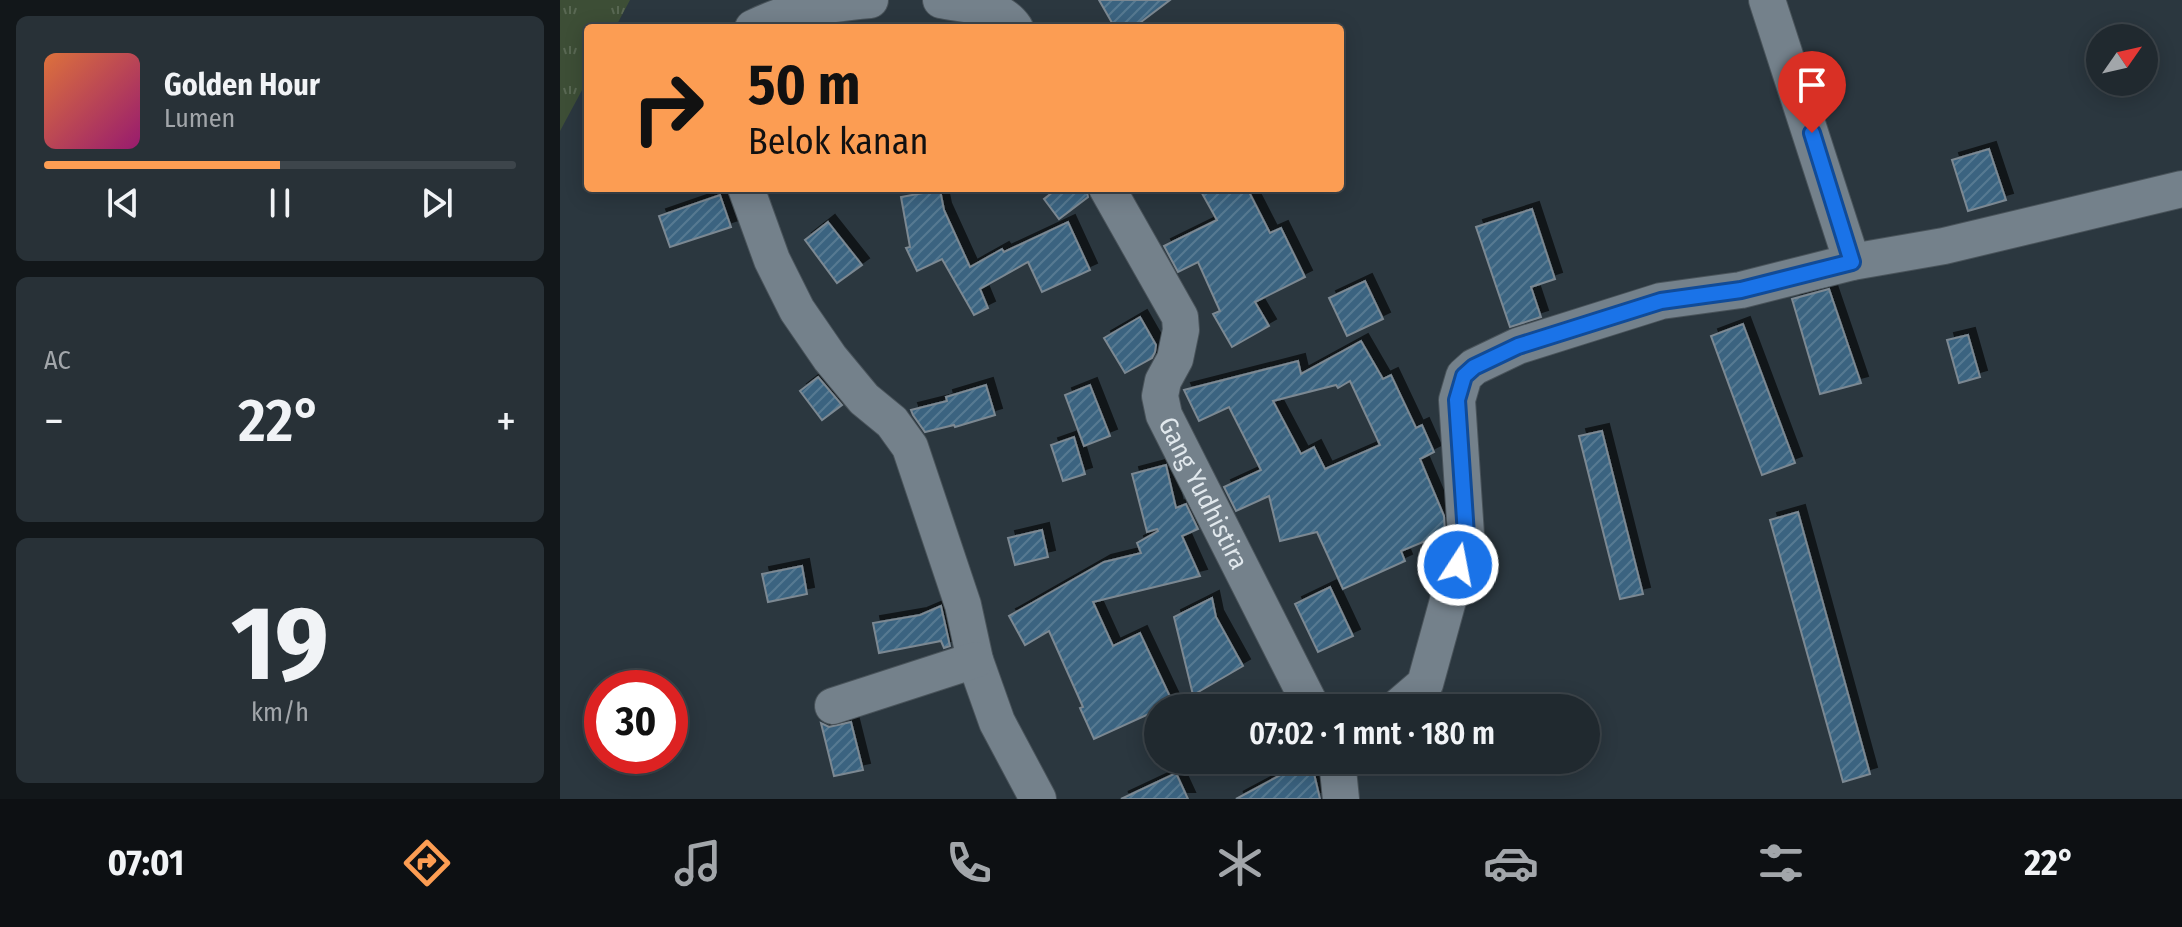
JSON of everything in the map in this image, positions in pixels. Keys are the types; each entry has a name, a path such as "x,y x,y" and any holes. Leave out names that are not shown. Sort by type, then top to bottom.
{"street":[{"path":"761,24 811,6 870,0"},
{"path":"941,0 1004,19"},
{"path":"1767,0 1852,262"},
{"path":"1413,694 1425,684 1466,535 1457,400 1464,376 1474,367 1518,346 1661,301 1741,290 1852,262 1944,246 2182,189"},
{"path":"747,192 772,260 797,310 830,358 864,399 892,422 910,447 963,605 975,660 997,722 1038,799"},
{"name":"Gang Yudhistira","path":"1116,192 1180,317 1181,330 1175,359 1163,381 1160,396 1164,415 1305,694"},
{"path":"833,706 975,660"},
{"path":"1338,774 1341,799"}],"green space":[{"path":"560,0 630,0 617,24 584,24 584,86 560,131"}],"building":[{"path":"1099,0 1170,0 1138,24 1113,24"},
{"path":"1989,149 2006,200 1968,211 1952,160"},
{"path":"940,192 944,210 970,267 1002,249 1004,252 1068,222 1090,270 1042,292 1028,262 980,289 988,308 974,315 942,259 917,271 906,248 910,247 901,197"},
{"path":"1053,192 1087,192 1088,197 1059,219 1044,199"},
{"path":"1201,192 1249,192 1270,233 1281,228 1305,277 1255,302 1269,326 1232,347 1213,314 1220,311 1198,262 1178,272 1164,246 1217,220"},
{"path":"720,195 731,227 670,247 659,216"},
{"path":"1532,209 1555,279 1531,287 1541,317 1510,327 1476,227"},
{"path":"828,222 862,265 837,283 805,240"},
{"path":"1365,281 1383,319 1347,336 1329,298"},
{"path":"1829,289 1861,383 1820,394 1792,299"},
{"path":"1140,317 1156,345 1155,352 1152,358 1125,373 1104,338"},
{"path":"1743,324 1795,463 1762,475 1711,336"},
{"path":"1968,335 1980,377 1959,383 1947,340"},
{"path":"1361,341 1383,379 1391,375 1416,428 1422,425 1434,452 1420,459 1444,516 1445,533 1401,551 1405,561 1343,589 1317,532 1280,541 1269,496 1236,511 1224,487 1261,470 1229,407 1199,421 1184,390 1298,361 1301,374","holes":["1350,381 1380,445 1325,469 1314,447 1301,454 1273,401 1336,385 1338,388"]},
{"path":"818,377 842,405 822,420 800,391"},
{"path":"986,385 995,415 925,432 911,410 947,401 946,397"},
{"path":"1090,385 1110,436 1084,446 1065,395"},
{"path":"1602,431 1643,594 1620,599 1579,436"},
{"path":"1074,437 1085,474 1063,481 1051,445"},
{"path":"1166,465 1176,508 1186,504 1198,529 1182,536 1200,576 1093,602 1113,646 1140,633 1169,694 1144,694 1144,716 1094,739 1049,631 1025,645 1009,616 1104,562 1141,553 1137,543 1158,531 1147,532 1132,474"},
{"path":"1798,512 1870,774 1843,782 1770,520"},
{"path":"1042,530 1048,557 1015,565 1008,538"},
{"path":"802,566 807,594 768,602 762,574"},
{"path":"1330,587 1353,636 1318,652 1295,604"},
{"path":"1212,598 1216,617 1243,666 1193,694 1174,617"},
{"path":"941,606 950,646 944,648 941,641 879,653 873,623 920,615"},
{"path":"851,722 863,770 834,776 821,723 829,727"},
{"path":"1176,774 1188,799 1121,799"},
{"path":"1282,774 1314,774 1320,799 1236,799"}],"route":[{"path":"1458,565 1466,535 1457,400 1464,376 1474,367 1518,346 1661,301 1741,290 1852,262 1812,133"}]}
